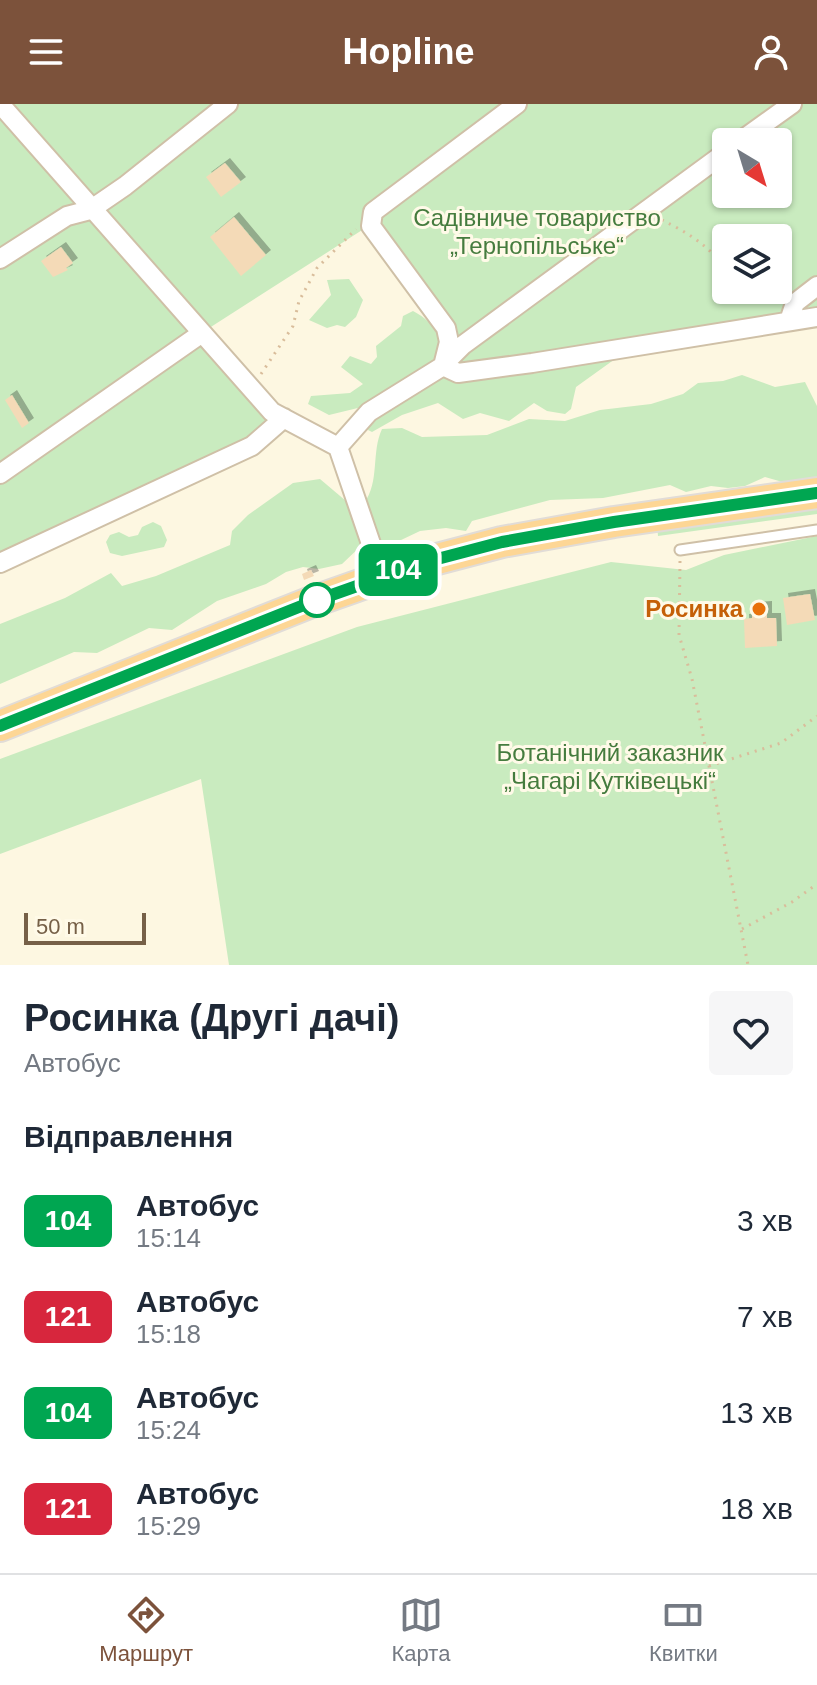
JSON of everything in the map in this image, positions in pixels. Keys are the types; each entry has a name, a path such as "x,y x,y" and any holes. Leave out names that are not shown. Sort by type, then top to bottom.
{"highway":[{"path":"0,726 382,576 502,542 727,504 817,493"}],"street":[{"path":"0,104 90,210 272,412 338,447 382,576"},
{"path":"0,259 67,216 90,210 228,104"},
{"path":"443,366 449,342 446,328 384,248 371,226 373,212 517,104"},
{"path":"759,128 792,104"},
{"path":"338,447 369,412 443,366 463,345 712,162"},
{"path":"789,321 795,303 817,286"},
{"path":"443,366 458,373 817,317"},
{"path":"0,474 202,333"},
{"path":"0,563 252,446 284,418"}],"lane":[{"path":"680,550 817,530"}],"path":[{"path":"644,211 712,253"},
{"path":"251,388 293,326 299,301 317,268 348,234"},
{"path":"680,550 679,635 692,679 748,965"},
{"path":"709,766 781,743 817,716"},
{"path":"741,929 792,902 817,884"}],"green space":[{"name":"Садівниче товариство „Тернопільське“","path":"0,104 817,104 817,317 458,372 449,342 370,225 203,332 272,411 266,436 0,563"},
{"path":"349,279 363,300 356,317 345,327 337,325 327,328 309,320 331,295 327,280"},
{"path":"413,311 429,322 439,338 442,351 435,359 366,406 329,415 308,404 311,396 350,393 363,384 341,367 350,356 371,364 377,357 376,346 401,326 403,316"},
{"path":"610,355 615,359 576,387 571,409 565,414 547,411 534,403 509,421 480,413 463,419 438,403 402,415 372,432 368,430 374,412 431,378"},
{"path":"742,375 775,387 805,382 817,406 817,484 793,485 765,477 745,486 728,488 711,486 686,492 670,485 603,498 550,500 472,521 466,531 446,528 420,531 399,541 363,544 342,564 319,569 303,567 286,572 266,584 217,601 172,630 149,628 97,653 74,652 0,684 0,624 65,598 111,573 122,586 156,576 230,545 232,531 248,515 293,483 320,479 346,501 364,503 372,486 382,429 402,428 422,437 487,435 529,419 565,421 600,410 651,404 683,394 698,383 723,381"},
{"path":"817,501 817,514 658,536 657,525"},
{"path":"153,522 161,526 167,540 164,547 122,556 110,553 106,542 110,535 119,532 129,537 138,535 142,527"},
{"name":"Ботанічний заказник „Чагарі Кутківецькі“","path":"817,536 817,965 229,965 201,779 0,854 0,759 357,627 611,562 686,570 724,555"}],"building":[{"path":"225,163 241,182 221,197 206,177"},
{"path":"234,217 266,255 241,276 210,237"},
{"path":"61,247 73,263 66,268 68,270 53,277 41,261"},
{"path":"12,395 29,423 22,428 5,400"},
{"path":"311,570 314,576 304,580 302,574"},
{"path":"810,594 815,620 787,625 783,598"},
{"path":"767,606 767,618 776,618 777,646 745,648 744,619 752,618 752,607"}],"bus line":[{"name":"104","path":"0,726 309,603 422,563 502,542 614,522 817,493"}],"place":[{"name":"Росинка","path":"759,609"}]}
